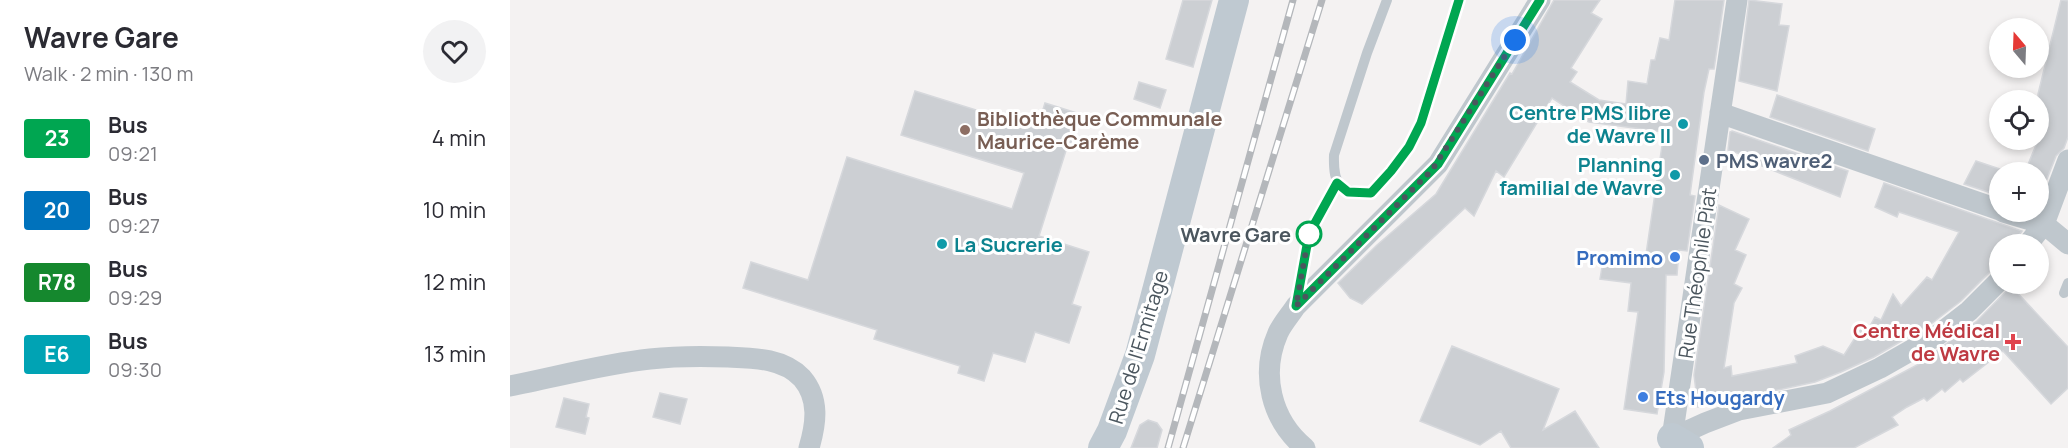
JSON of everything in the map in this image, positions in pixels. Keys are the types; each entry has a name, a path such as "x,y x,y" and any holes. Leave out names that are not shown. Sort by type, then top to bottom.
{"street":[{"name":"Rue de l'Ermitage","path":"1103,448 1112,431 1140,355 1234,0"},
{"path":"1305,448 1284,425 1275,407 1269,386 1271,351 1278,331 1296,306 1438,164 1540,0"},
{"name":"Rue Théophile Piat","path":"1672,446 1737,0"},
{"path":"1720,113 1989,207"},
{"path":"2036,234 2044,224 2068,160"},
{"path":"2037,222 2044,224 2068,244"},
{"path":"1672,446 1705,423 1739,410 1827,393 1880,368 1938,335 1969,311 1989,291"},
{"path":"510,386 649,359 710,356 757,358 787,368 806,384 812,398 816,420 808,448"}],"lane":[{"path":"1387,0 1334,155 1333,173 1337,183 1348,192 1371,193 1409,147 1421,123 1460,0"},
{"path":"1296,306 1309,234 1337,183"}],"building":[{"path":"1183,0 1212,0 1193,67 1166,59"},
{"path":"1554,0 1600,0 1591,13 1602,19 1571,68 1577,72 1570,82 1599,100 1626,104 1628,81 1647,84 1651,60 1655,60 1660,38 1669,40 1675,0 1724,0 1714,69 1709,69 1704,92 1690,195 1695,196 1687,251 1679,250 1677,275 1666,275 1664,372 1657,414 1624,409 1638,312 1628,311 1631,283 1600,279 1604,255 1645,261 1664,132 1589,122 1552,98 1504,177 1496,171 1474,216 1465,208 1362,304 1350,298 1338,283 1377,245 1436,194 1510,73 1512,74"},
{"path":"1749,0 1782,4 1779,25 1789,26 1777,91 1739,81"},
{"path":"2061,0 2068,1 2068,137 2064,148 2056,156 2049,174 2049,162 2029,162 2034,150 2049,150 2049,90 2039,90 2042,78 2049,78 2049,49"},
{"path":"1139,82 1166,90 1160,108 1134,99"},
{"name":"La Sucrerie","path":"915,91 1037,129 1045,103 1080,114 1071,142 1069,141 1039,236 1089,252 1072,304 1081,307 1069,343 1035,332 1025,362 993,353 984,381 958,373 960,366 874,339 877,330 743,288 751,262 808,280 847,157 1012,209 1024,173 901,135"},
{"path":"1777,95 1875,129 1868,151 1770,117"},
{"path":"1732,131 1848,171 1840,197 1757,164 1758,160 1728,150"},
{"path":"1976,161 1989,165 1989,192 1964,184"},
{"path":"1884,183 1989,220 1989,222 1996,222 2022,231 2020,234 1989,234 1989,273 1961,301 1931,324 1874,357 1815,382 1698,407 1694,375 1719,205 1749,219 1735,250 1746,255 1734,284 1742,288 1734,303 1724,368 1731,366 1732,376 1797,363 1795,356 1823,346 1844,355 1860,330 1866,333 1875,317 1881,320 1893,294 1901,306 1927,277 1932,280 1959,232 1899,212 1897,217 1875,207"},
{"path":"2003,294 2018,294 2068,347 2068,388 2051,404 2003,351 1963,382 1960,379 1945,392 1942,389 1927,401 1924,398 1907,407 1892,417 1898,425 1854,448 1773,448 1791,435 1789,430 1936,355 1935,352 1977,321"},
{"path":"1452,346 1559,389 1543,430 1575,411 1599,448 1511,448 1501,431 1480,445 1420,421"},
{"path":"660,393 687,399 680,424 653,417"},
{"path":"564,398 589,404 586,417 589,418 585,434 556,427"},
{"path":"1148,420 1157,423 1162,430 1157,448 1131,448 1140,425"}],"railway":[{"path":"1168,448 1293,0"},
{"path":"1183,448 1322,0"}],"bus line":[{"name":"23","path":"1459,0 1421,123 1409,147 1371,193 1348,192 1337,183 1309,234 1296,306 1438,164 1540,0"}],"place":[{"name":"Centre PMS libre de Wavre II","path":"1683,124"},
{"name":"Bibliothèque Communale Maurice-Carème","path":"965,130"},
{"name":"PMS wavre2","path":"1704,160"},
{"name":"Planning familial de Wavre","path":"1675,175"},
{"name":"Wavre Gare","path":"1309,234"},
{"name":"La Sucrerie","path":"942,244"},
{"name":"Promimo","path":"1675,257"},
{"name":"Centre Médical de Wavre","path":"2013,342"},
{"name":"Ets Hougardy","path":"1643,397"}],"route":[{"path":"1309,234 1296,306 1438,164 1515,40"}]}
